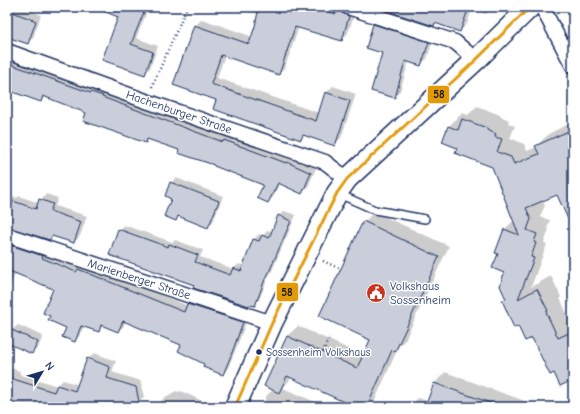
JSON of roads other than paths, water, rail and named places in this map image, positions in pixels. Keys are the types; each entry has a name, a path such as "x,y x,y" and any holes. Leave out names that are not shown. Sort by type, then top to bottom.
{"main road":[{"path":"235,407 272,323 342,186 530,7"}],"street":[{"path":"348,7 455,42 476,60"},
{"path":"542,7 573,66"},
{"name":"Hachenburger Straße","path":"7,51 146,101 325,162 342,186"},
{"name":"Marienberger Straße","path":"7,235 272,323"}],"lane":[{"path":"342,186 375,210 425,220"}],"place":[{"name":"Volkshaus Sossenheim","path":"376,293"},
{"name":"Sossenheim Volkshaus","path":"259,352"}]}
